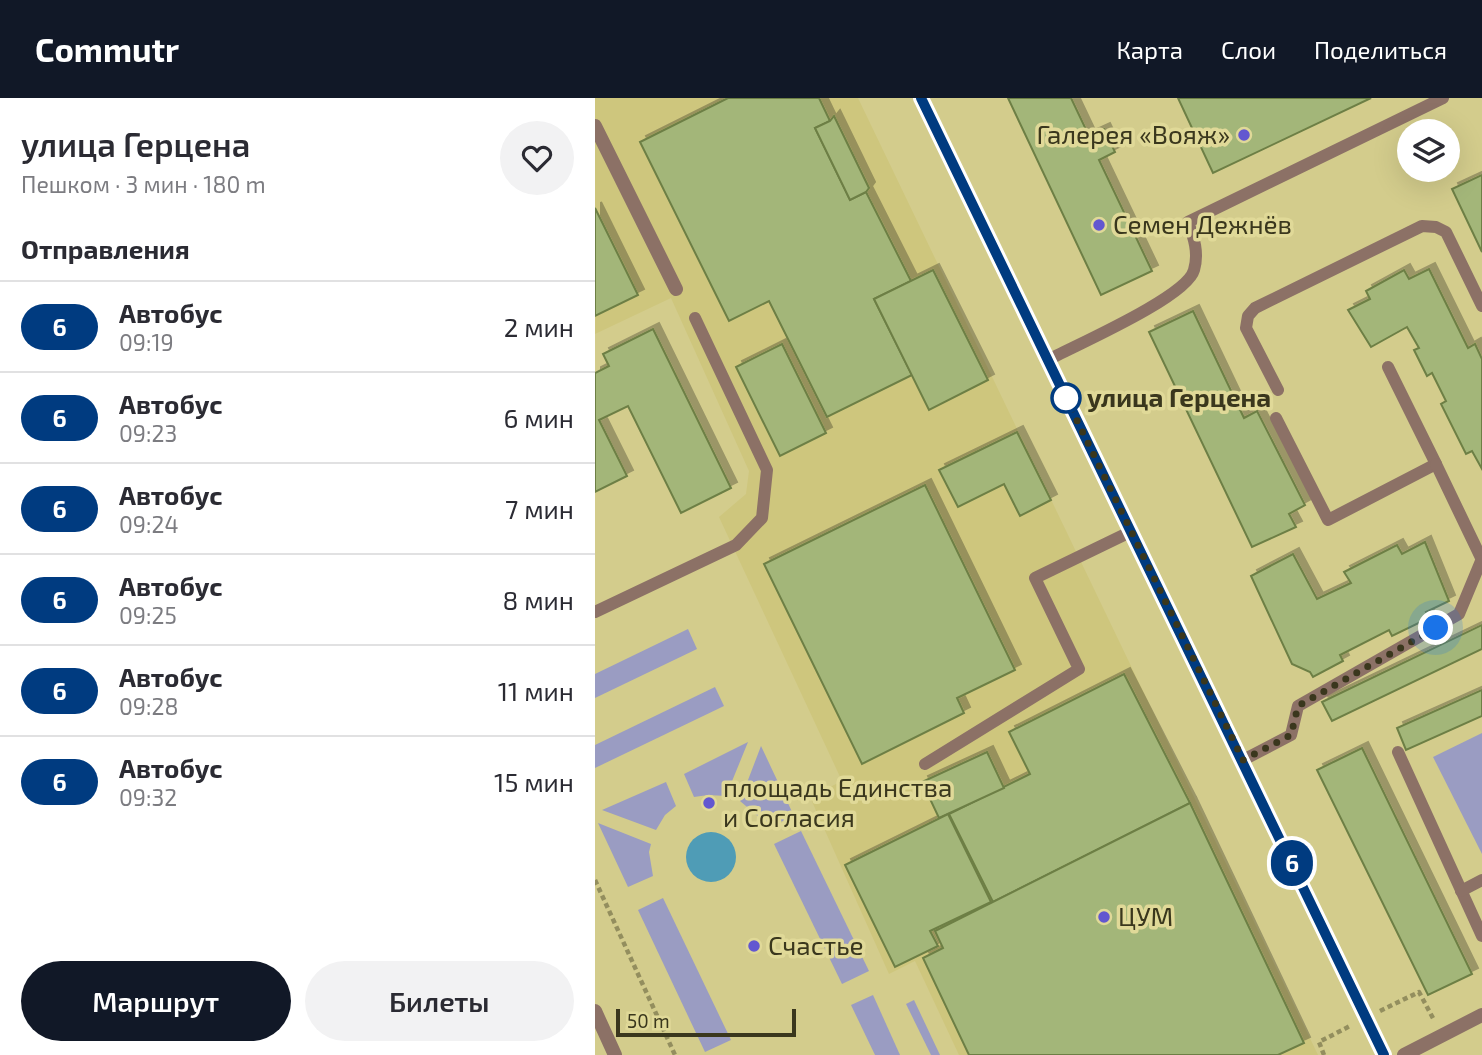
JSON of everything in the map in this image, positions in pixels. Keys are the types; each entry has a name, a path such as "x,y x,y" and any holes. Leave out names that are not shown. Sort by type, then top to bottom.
{"street":[{"path":"921,98 1384,1055"},
{"path":"595,126 676,289"},
{"path":"595,1011 615,1055"},
{"path":"1404,1055 1482,1015"}],"lane":[{"path":"1048,360 1158,303 1182,287 1194,272 1196,243 1188,222 1443,98"},
{"path":"1278,390 1246,328 1248,316 1255,308 1422,226 1436,227 1446,232 1482,306"},
{"path":"595,612 736,545 762,519 767,470 695,318"},
{"path":"1243,760 1291,735 1298,706 1459,614 1482,560 1388,367"},
{"path":"1276,418 1328,520 1436,464"},
{"path":"925,764 1079,669 1035,578 1130,532"},
{"path":"1398,752 1482,936"},
{"path":"1461,891 1482,880"}],"path":[{"path":"595,880 675,1055"}],"shaded area":[{"path":"595,98 858,98 1318,1055 959,1055 915,961 889,974 810,797 842,781 719,517 746,494 749,471 671,298 595,334"},
{"path":"688,629 697,649 595,698 595,674"},
{"path":"715,687 724,706 595,768 595,745"},
{"path":"1482,733 1482,854 1433,757"},
{"path":"748,742 726,796 694,797 684,774"},
{"path":"761,746 794,816 767,828 760,818 740,801"},
{"path":"666,782 676,806 665,815 656,830 602,810"},
{"path":"598,823 651,844 649,852 653,876 628,887"},
{"path":"801,831 869,971 842,984 774,844"},
{"path":"711,832 729,839 736,857 729,875 711,882 693,875 686,857 693,839"},
{"path":"663,898 731,1040 705,1052 638,910"},
{"path":"873,995 900,1055 875,1055 851,1005"},
{"path":"914,1000 940,1055 931,1055 906,1004"}],"building":[{"path":"728,98 819,98 830,121 815,128 850,200 866,192 911,281 874,299 912,375 827,417 769,301 729,321 640,142"},
{"name":"Семен Дежнёв","path":"1008,98 1071,98 1089,136 1104,129 1115,152 1099,160 1152,271 1101,295"},
{"name":"Галерея «Вояж»","path":"1178,98 1371,98 1213,173"},
{"path":"834,116 869,188 850,200 815,128"},
{"path":"1482,175 1482,252 1452,189"},
{"path":"595,208 638,295 595,316"},
{"path":"1429,269 1468,348 1475,344 1482,359 1482,469 1472,451 1466,454 1441,404 1446,401 1432,373 1427,376 1414,350 1419,348 1407,327 1371,347 1348,310 1370,299 1366,291 1404,270 1409,279"},
{"path":"933,270 988,380 929,410 874,299"},
{"path":"1193,311 1244,418 1257,411 1305,505 1289,514 1296,527 1252,547 1149,332"},
{"path":"653,329 731,488 681,513 628,406 599,420 627,476 595,492 595,373 609,366 603,354"},
{"path":"782,344 826,433 780,456 736,367"},
{"path":"1017,432 1051,500 1020,516 1004,484 958,507 939,470"},
{"path":"925,485 1015,670 957,698 964,713 862,764 764,564"},
{"path":"1425,542 1449,601 1426,612 1429,618 1392,636 1389,630 1340,655 1343,661 1313,677 1310,672 1292,664 1251,576 1293,554 1317,599 1351,583 1344,572 1397,545 1402,554"},
{"path":"1482,625 1482,649 1332,721 1322,702"},
{"path":"1124,674 1190,803 993,902 949,814 1030,774 1009,732"},
{"path":"1482,690 1482,716 1406,750 1397,728"},
{"path":"1362,748 1472,974 1428,995 1317,770"},
{"path":"987,752 1004,788 939,818 922,782"},
{"name":"ЦУМ","path":"1190,803 1304,1043 1278,1055 969,1055 923,958 943,948 935,931"},
{"path":"948,814 991,902 930,931 938,946 895,967 845,865"}],"bus line":[{"name":"6","path":"921,98 1384,1055"}],"place":[{"name":"Галерея «Вояж»","path":"1244,135"},
{"name":"Семен Дежнёв","path":"1099,225"},
{"name":"улица Герцена","path":"1066,398"},
{"name":"площадь Единства и Согласия","path":"709,803"},
{"name":"ЦУМ","path":"1104,917"},
{"name":"Счастье","path":"754,946"}],"route":[{"path":"1066,398 1243,760 1291,735 1298,706 1436,628"}]}
